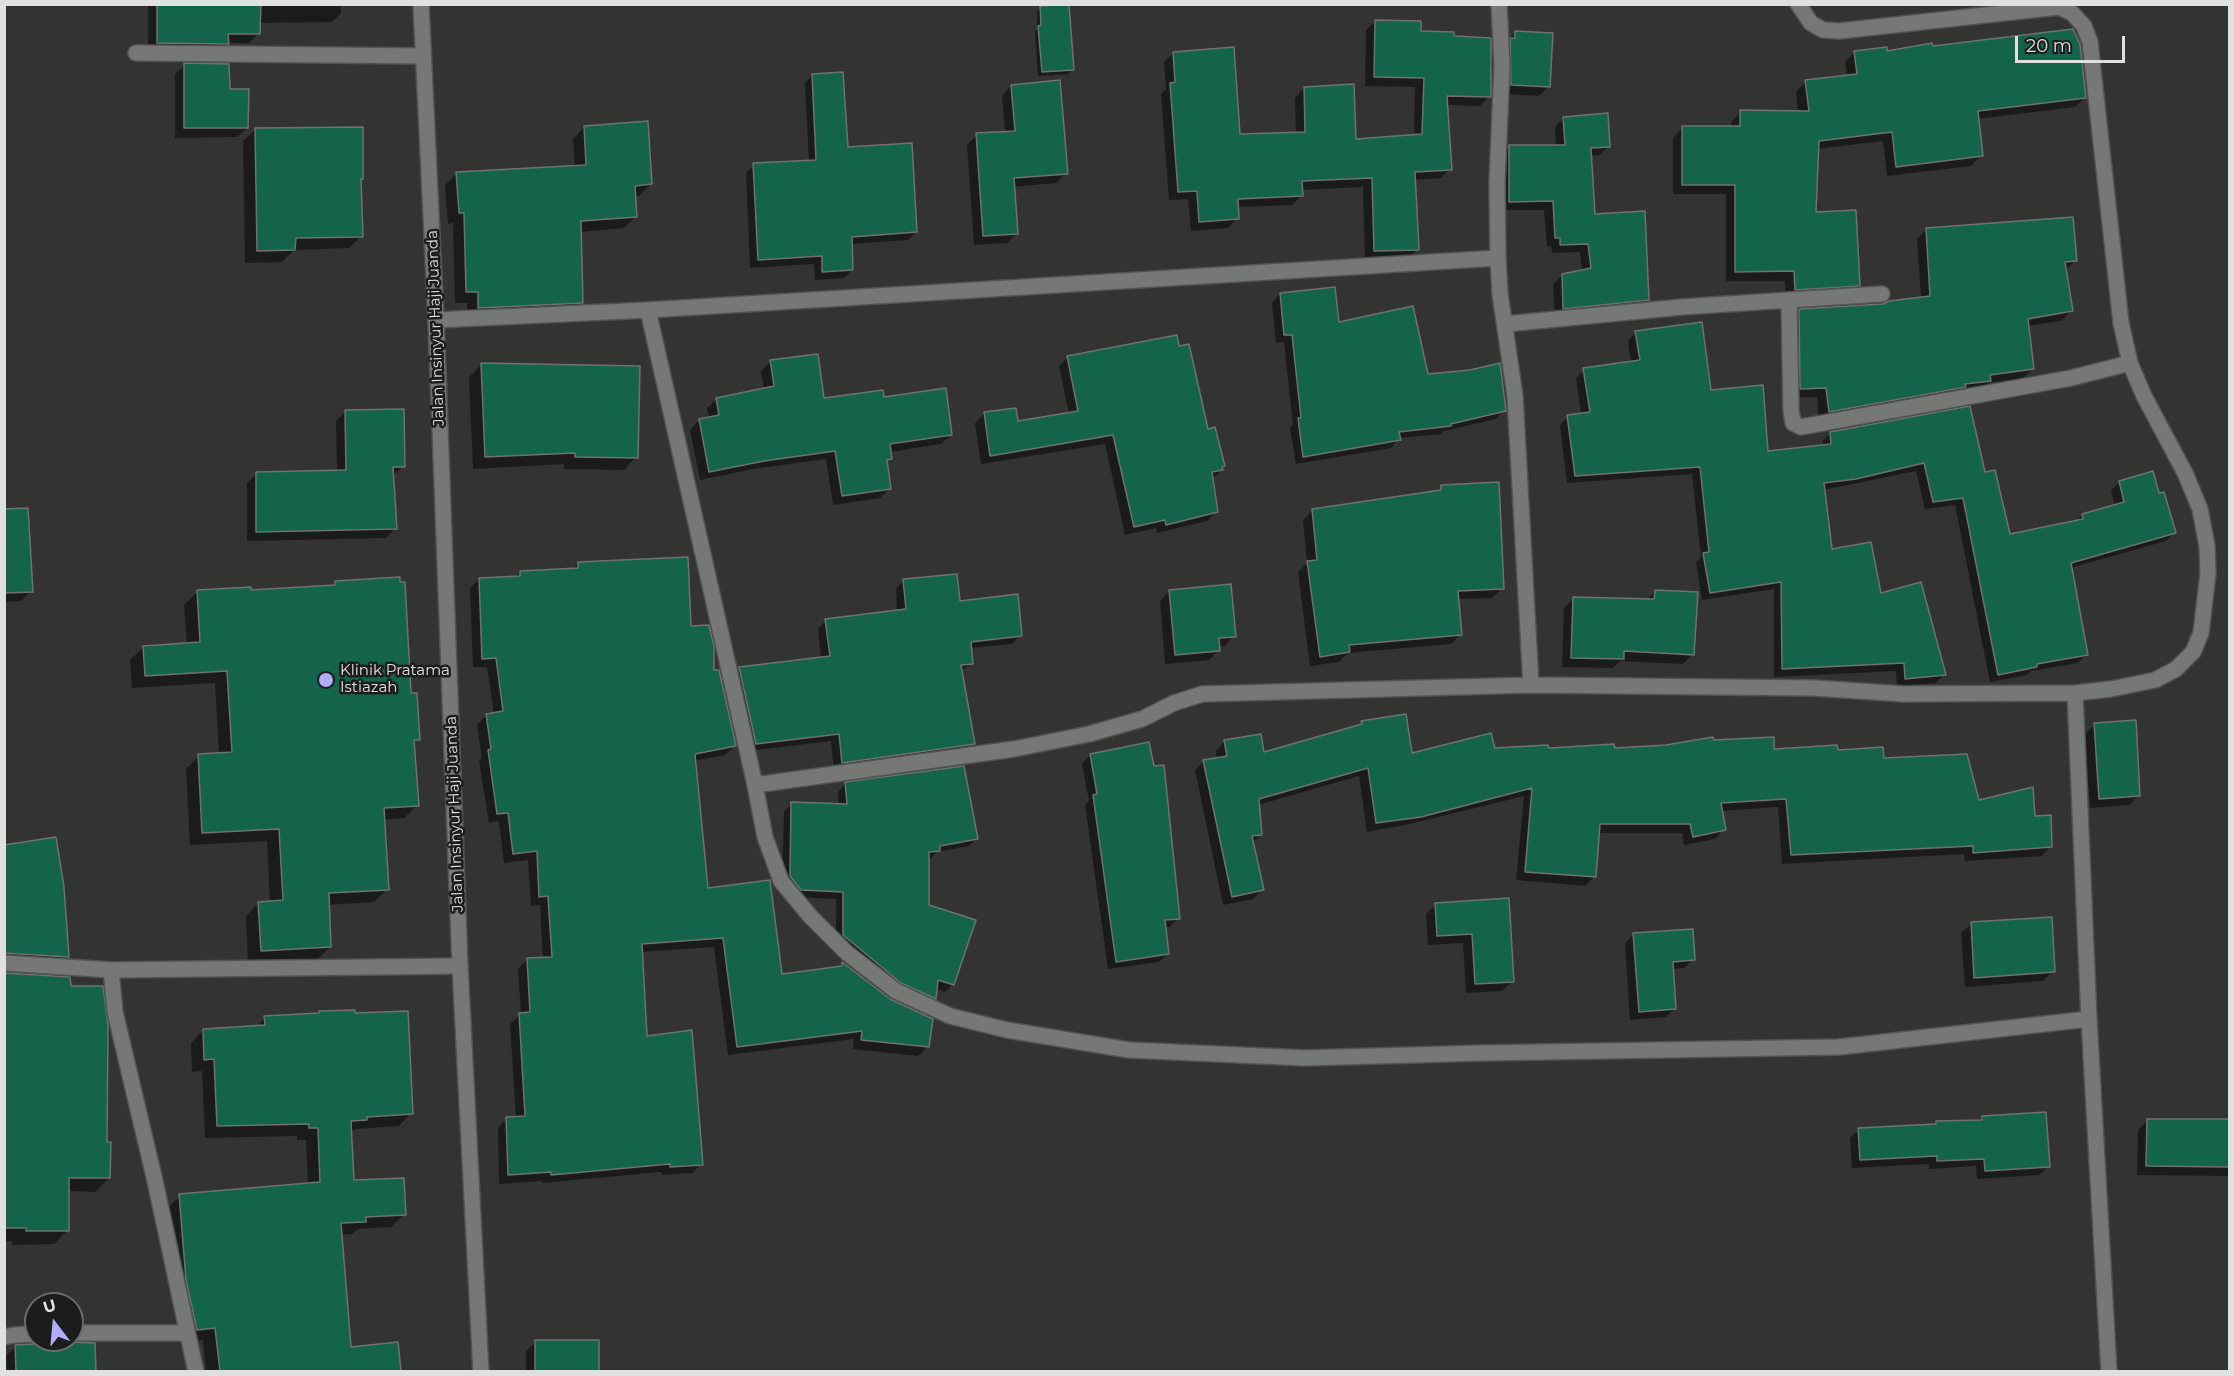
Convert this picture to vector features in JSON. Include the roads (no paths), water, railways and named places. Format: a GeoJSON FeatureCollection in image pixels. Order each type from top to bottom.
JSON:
{"type":"FeatureCollection","features":[{"type":"Feature","properties":{"kind":"street","name":"Jalan Insinyur Haji Juanda"},"geometry":{"type":"LineString","coordinates":[[421,4],[436,320],[460,966],[482,1371]]}},
{"type":"Feature","properties":{"kind":"street"},"geometry":{"type":"LineString","coordinates":[[1499,4],[1502,65],[1497,182],[1498,258],[1515,396],[1531,685]]}},
{"type":"Feature","properties":{"kind":"street"},"geometry":{"type":"LineString","coordinates":[[755,785],[1014,749],[1089,734],[1142,719],[1174,703],[1202,694],[1531,685],[1814,688],[1904,694],[2075,693],[2111,689],[2155,680],[2176,669],[2193,652],[2201,633],[2208,573],[2207,546],[2200,509],[2185,473],[2144,396],[2130,363],[2121,323],[2090,42],[2084,26],[2072,12],[2059,7],[1839,31],[1823,30],[1811,24],[1798,4]]}},
{"type":"Feature","properties":{"kind":"street"},"geometry":{"type":"LineString","coordinates":[[136,53],[423,56]]}},
{"type":"Feature","properties":{"kind":"street"},"geometry":{"type":"LineString","coordinates":[[436,320],[648,310],[1498,258]]}},
{"type":"Feature","properties":{"kind":"street"},"geometry":{"type":"LineString","coordinates":[[1505,324],[1682,307],[1882,294]]}},
{"type":"Feature","properties":{"kind":"street"},"geometry":{"type":"LineString","coordinates":[[1789,300],[1791,410],[1793,423],[1801,427],[2071,378],[2130,363]]}},
{"type":"Feature","properties":{"kind":"street"},"geometry":{"type":"LineString","coordinates":[[648,310],[765,837],[782,881],[810,916],[847,953],[896,991],[950,1016],[1007,1030],[1128,1050],[1305,1058],[1839,1047],[2089,1019]]}},
{"type":"Feature","properties":{"kind":"street"},"geometry":{"type":"LineString","coordinates":[[2075,693],[2089,1019],[2109,1371]]}},
{"type":"Feature","properties":{"kind":"street"},"geometry":{"type":"LineString","coordinates":[[4,963],[111,970],[460,966]]}},
{"type":"Feature","properties":{"kind":"street"},"geometry":{"type":"LineString","coordinates":[[111,970],[115,1012],[155,1181],[196,1371]]}},
{"type":"Feature","properties":{"kind":"street"},"geometry":{"type":"LineString","coordinates":[[84,1333],[186,1333]]}},
{"type":"Feature","properties":{"kind":"street"},"geometry":{"type":"LineString","coordinates":[[4,1337],[24,1335]]}},
{"type":"Feature","properties":{"kind":"place","name":"Klinik Pratama Istiazah"},"geometry":{"type":"Point","coordinates":[326,680]}}]}
